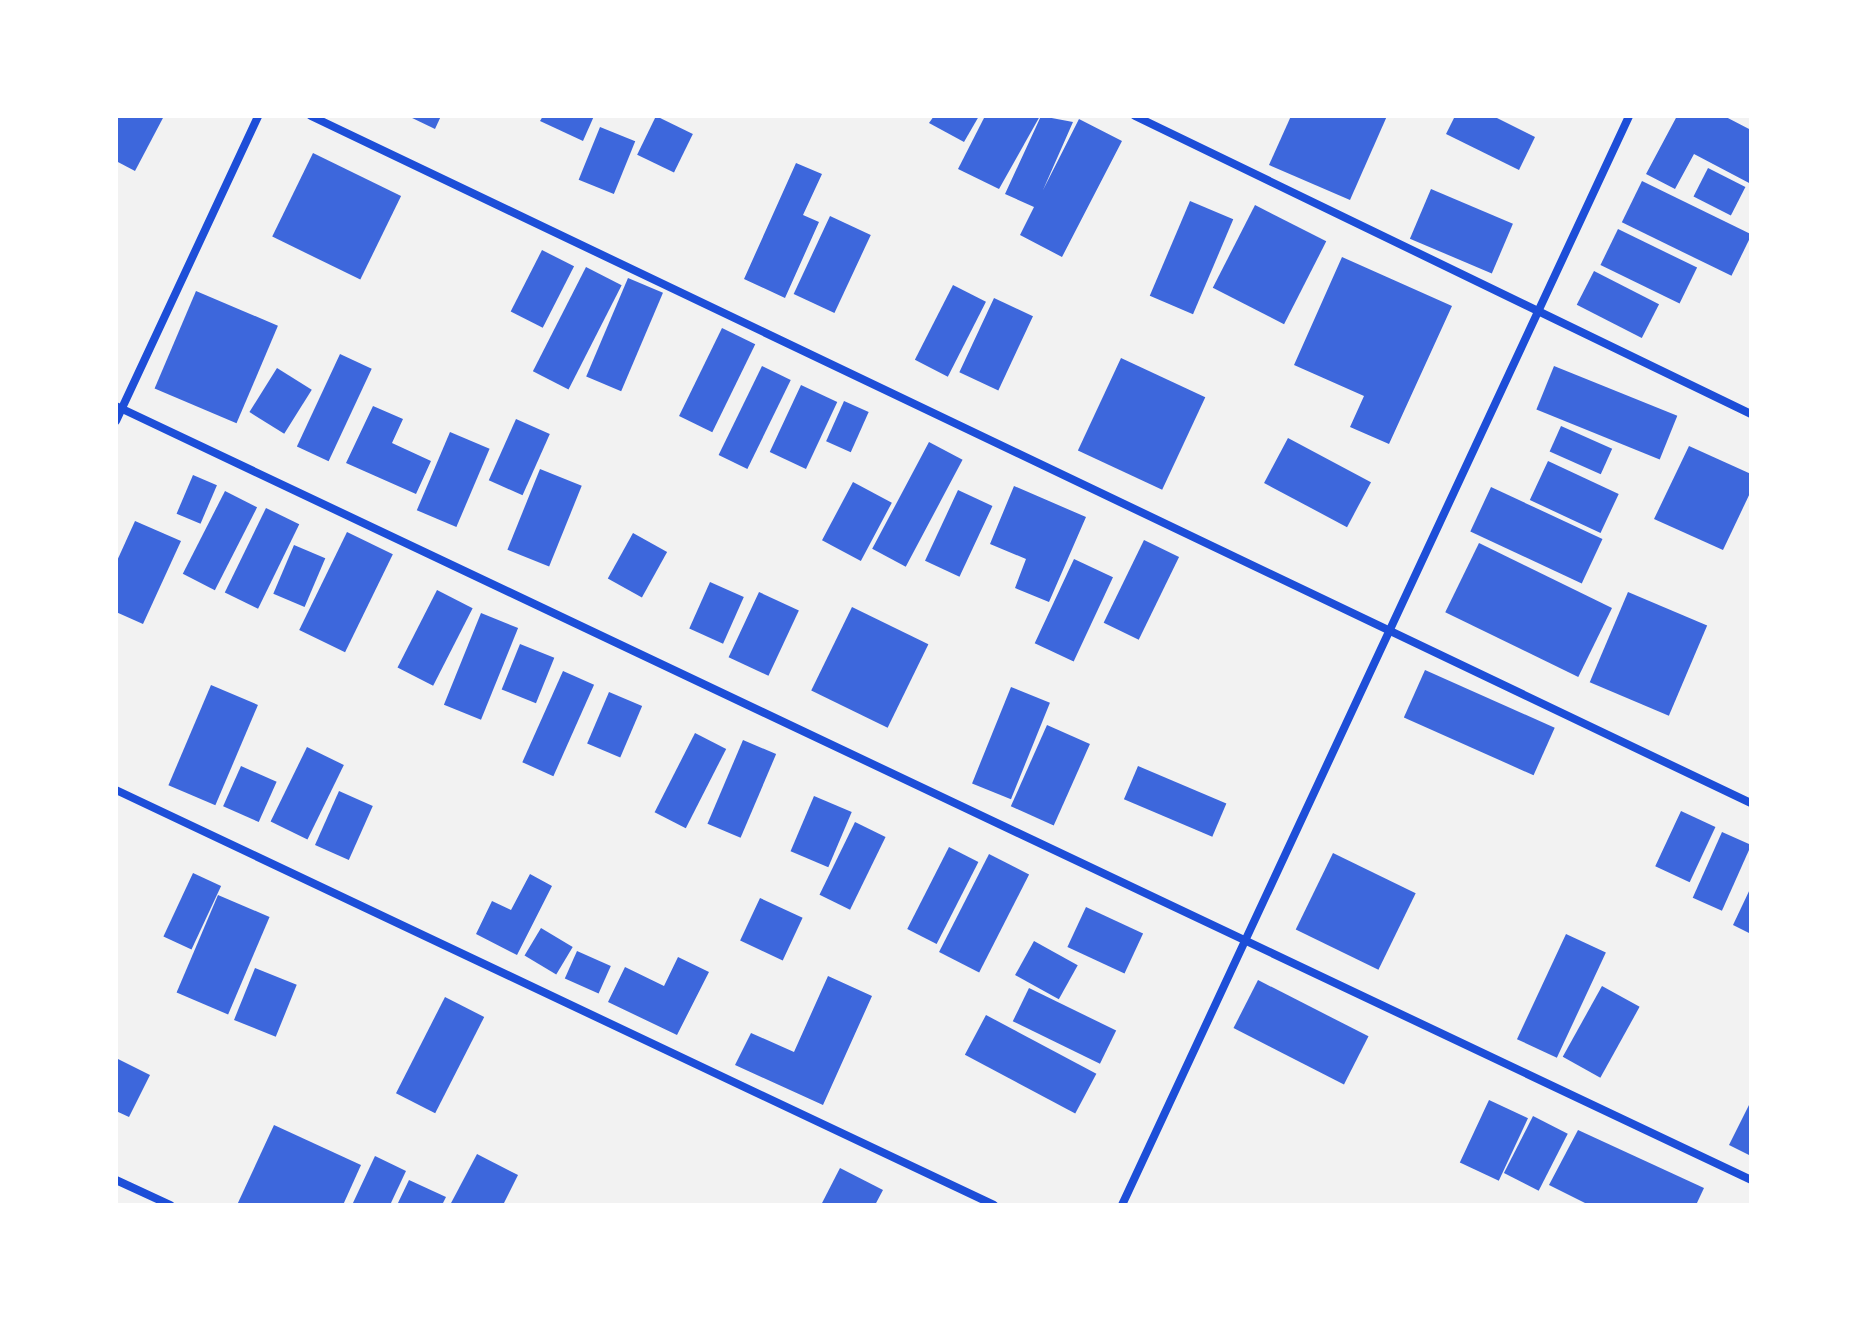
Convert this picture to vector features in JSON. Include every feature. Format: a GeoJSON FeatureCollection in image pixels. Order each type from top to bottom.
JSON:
{"type":"FeatureCollection","features":[{"type":"Feature","properties":{"kind":"street"},"geometry":{"type":"LineString","coordinates":[[116,421],[119,408],[258,116]]}},
{"type":"Feature","properties":{"kind":"street"},"geometry":{"type":"LineString","coordinates":[[311,116],[1388,634],[1751,803]]}},
{"type":"Feature","properties":{"kind":"street"},"geometry":{"type":"LineString","coordinates":[[1135,116],[1751,414]]}},
{"type":"Feature","properties":{"kind":"street"},"geometry":{"type":"LineString","coordinates":[[1122,1205],[1388,634],[1535,308],[1629,116]]}},
{"type":"Feature","properties":{"kind":"street"},"geometry":{"type":"LineString","coordinates":[[119,408],[1247,936],[1751,1180]]}},
{"type":"Feature","properties":{"kind":"street"},"geometry":{"type":"LineString","coordinates":[[116,790],[994,1205]]}},
{"type":"Feature","properties":{"kind":"street"},"geometry":{"type":"LineString","coordinates":[[116,1180],[170,1205]]}},
{"type":"Feature","properties":{"kind":"building"},"geometry":{"type":"Polygon","coordinates":[[[116,116],[164,116],[135,171],[116,161],[116,116]]]}},
{"type":"Feature","properties":{"kind":"building"},"geometry":{"type":"Polygon","coordinates":[[[408,116],[441,116],[435,129],[408,116]]]}},
{"type":"Feature","properties":{"kind":"building"},"geometry":{"type":"Polygon","coordinates":[[[543,116],[594,116],[583,141],[540,121],[543,116]]]}},
{"type":"Feature","properties":{"kind":"building"},"geometry":{"type":"Polygon","coordinates":[[[656,116],[693,134],[674,173],[637,155],[656,116]]]}},
{"type":"Feature","properties":{"kind":"building"},"geometry":{"type":"Polygon","coordinates":[[[934,116],[979,116],[964,142],[929,123],[934,116]]]}},
{"type":"Feature","properties":{"kind":"building"},"geometry":{"type":"Polygon","coordinates":[[[985,116],[1040,116],[999,189],[958,169],[985,116]]]}},
{"type":"Feature","properties":{"kind":"building"},"geometry":{"type":"Polygon","coordinates":[[[1041,116],[1073,122],[1043,190],[1079,119],[1122,141],[1062,257],[1020,235],[1034,207],[1005,194],[1041,116]]]}},
{"type":"Feature","properties":{"kind":"building"},"geometry":{"type":"Polygon","coordinates":[[[1291,116],[1387,116],[1350,200],[1269,165],[1291,116]]]}},
{"type":"Feature","properties":{"kind":"building"},"geometry":{"type":"Polygon","coordinates":[[[1455,116],[1493,116],[1535,137],[1519,170],[1446,134],[1455,116]]]}},
{"type":"Feature","properties":{"kind":"building"},"geometry":{"type":"Polygon","coordinates":[[[1677,116],[1724,116],[1751,130],[1751,184],[1694,154],[1675,189],[1646,174],[1677,116]]]}},
{"type":"Feature","properties":{"kind":"building"},"geometry":{"type":"Polygon","coordinates":[[[600,127],[635,141],[614,194],[579,180],[600,127]]]}},
{"type":"Feature","properties":{"kind":"building"},"geometry":{"type":"Polygon","coordinates":[[[313,153],[401,196],[360,280],[272,237],[313,153]]]}},
{"type":"Feature","properties":{"kind":"building"},"geometry":{"type":"Polygon","coordinates":[[[796,163],[822,174],[803,215],[819,222],[785,298],[744,279],[796,163]]]}},
{"type":"Feature","properties":{"kind":"building"},"geometry":{"type":"Polygon","coordinates":[[[1708,168],[1745,187],[1731,216],[1693,197],[1708,168]]]}},
{"type":"Feature","properties":{"kind":"building"},"geometry":{"type":"Polygon","coordinates":[[[1642,181],[1751,234],[1731,276],[1622,222],[1642,181]]]}},
{"type":"Feature","properties":{"kind":"building"},"geometry":{"type":"Polygon","coordinates":[[[1431,189],[1513,224],[1492,273],[1410,239],[1431,189]]]}},
{"type":"Feature","properties":{"kind":"building"},"geometry":{"type":"Polygon","coordinates":[[[1190,201],[1233,219],[1193,314],[1150,296],[1190,201]]]}},
{"type":"Feature","properties":{"kind":"building"},"geometry":{"type":"Polygon","coordinates":[[[1255,205],[1326,241],[1284,324],[1213,288],[1255,205]]]}},
{"type":"Feature","properties":{"kind":"building"},"geometry":{"type":"Polygon","coordinates":[[[830,216],[871,235],[834,313],[794,294],[830,216]]]}},
{"type":"Feature","properties":{"kind":"building"},"geometry":{"type":"Polygon","coordinates":[[[1618,229],[1697,268],[1680,304],[1600,265],[1618,229]]]}},
{"type":"Feature","properties":{"kind":"building"},"geometry":{"type":"Polygon","coordinates":[[[542,250],[574,266],[543,328],[511,311],[542,250]]]}},
{"type":"Feature","properties":{"kind":"building"},"geometry":{"type":"Polygon","coordinates":[[[1342,257],[1452,306],[1389,444],[1350,427],[1364,396],[1294,365],[1342,257]]]}},
{"type":"Feature","properties":{"kind":"building"},"geometry":{"type":"Polygon","coordinates":[[[586,267],[622,285],[569,389],[533,371],[586,267]]]}},
{"type":"Feature","properties":{"kind":"building"},"geometry":{"type":"Polygon","coordinates":[[[1594,271],[1659,304],[1642,338],[1577,305],[1594,271]]]}},
{"type":"Feature","properties":{"kind":"building"},"geometry":{"type":"Polygon","coordinates":[[[628,278],[663,293],[621,391],[586,376],[628,278]]]}},
{"type":"Feature","properties":{"kind":"building"},"geometry":{"type":"Polygon","coordinates":[[[953,285],[986,302],[948,377],[915,360],[953,285]]]}},
{"type":"Feature","properties":{"kind":"building"},"geometry":{"type":"Polygon","coordinates":[[[196,291],[278,326],[237,423],[155,389],[196,291]]]}},
{"type":"Feature","properties":{"kind":"building"},"geometry":{"type":"Polygon","coordinates":[[[994,298],[1033,316],[998,390],[959,372],[994,298]]]}},
{"type":"Feature","properties":{"kind":"building"},"geometry":{"type":"Polygon","coordinates":[[[722,328],[755,344],[712,432],[679,416],[722,328]]]}},
{"type":"Feature","properties":{"kind":"building"},"geometry":{"type":"Polygon","coordinates":[[[340,354],[372,369],[329,461],[297,446],[340,354]]]}},
{"type":"Feature","properties":{"kind":"building"},"geometry":{"type":"Polygon","coordinates":[[[1121,358],[1205,397],[1162,490],[1078,450],[1121,358]]]}},
{"type":"Feature","properties":{"kind":"building"},"geometry":{"type":"Polygon","coordinates":[[[762,366],[791,380],[747,469],[719,455],[762,366]]]}},
{"type":"Feature","properties":{"kind":"building"},"geometry":{"type":"Polygon","coordinates":[[[1554,366],[1677,416],[1660,459],[1536,410],[1554,366]]]}},
{"type":"Feature","properties":{"kind":"building"},"geometry":{"type":"Polygon","coordinates":[[[277,368],[312,390],[284,434],[249,412],[277,368]]]}},
{"type":"Feature","properties":{"kind":"building"},"geometry":{"type":"Polygon","coordinates":[[[801,385],[837,402],[806,469],[770,452],[801,385]]]}},
{"type":"Feature","properties":{"kind":"building"},"geometry":{"type":"Polygon","coordinates":[[[844,401],[869,412],[851,452],[826,441],[844,401]]]}},
{"type":"Feature","properties":{"kind":"building"},"geometry":{"type":"Polygon","coordinates":[[[373,406],[403,419],[392,443],[431,461],[416,494],[346,463],[373,406]]]}},
{"type":"Feature","properties":{"kind":"building"},"geometry":{"type":"Polygon","coordinates":[[[516,419],[550,434],[523,495],[489,480],[516,419]]]}},
{"type":"Feature","properties":{"kind":"building"},"geometry":{"type":"Polygon","coordinates":[[[1561,426],[1612,449],[1601,474],[1550,452],[1561,426]]]}},
{"type":"Feature","properties":{"kind":"building"},"geometry":{"type":"Polygon","coordinates":[[[450,432],[490,449],[456,527],[417,510],[450,432]]]}},
{"type":"Feature","properties":{"kind":"building"},"geometry":{"type":"Polygon","coordinates":[[[1288,438],[1371,482],[1347,527],[1264,483],[1288,438]]]}},
{"type":"Feature","properties":{"kind":"building"},"geometry":{"type":"Polygon","coordinates":[[[929,442],[963,460],[906,567],[872,549],[929,442]]]}},
{"type":"Feature","properties":{"kind":"building"},"geometry":{"type":"Polygon","coordinates":[[[1689,446],[1751,474],[1751,491],[1723,550],[1654,519],[1689,446]]]}},
{"type":"Feature","properties":{"kind":"building"},"geometry":{"type":"Polygon","coordinates":[[[1548,461],[1619,494],[1601,533],[1530,500],[1548,461]]]}},
{"type":"Feature","properties":{"kind":"building"},"geometry":{"type":"Polygon","coordinates":[[[540,469],[582,486],[549,567],[507,550],[540,469]]]}},
{"type":"Feature","properties":{"kind":"building"},"geometry":{"type":"Polygon","coordinates":[[[193,475],[217,485],[201,524],[177,514],[193,475]]]}},
{"type":"Feature","properties":{"kind":"building"},"geometry":{"type":"Polygon","coordinates":[[[853,482],[892,503],[861,561],[822,540],[853,482]]]}},
{"type":"Feature","properties":{"kind":"building"},"geometry":{"type":"Polygon","coordinates":[[[1014,486],[1086,517],[1049,602],[1015,588],[1026,559],[990,544],[1014,486]]]}},
{"type":"Feature","properties":{"kind":"building"},"geometry":{"type":"Polygon","coordinates":[[[1491,487],[1602,539],[1582,583],[1470,531],[1491,487]]]}},
{"type":"Feature","properties":{"kind":"building"},"geometry":{"type":"Polygon","coordinates":[[[958,490],[992,506],[959,577],[925,561],[958,490]]]}},
{"type":"Feature","properties":{"kind":"building"},"geometry":{"type":"Polygon","coordinates":[[[225,491],[257,507],[215,590],[183,574],[225,491]]]}},
{"type":"Feature","properties":{"kind":"building"},"geometry":{"type":"Polygon","coordinates":[[[266,508],[299,524],[258,609],[225,592],[266,508]]]}},
{"type":"Feature","properties":{"kind":"building"},"geometry":{"type":"Polygon","coordinates":[[[135,521],[181,541],[143,624],[116,612],[116,563],[135,521]]]}},
{"type":"Feature","properties":{"kind":"building"},"geometry":{"type":"Polygon","coordinates":[[[347,532],[393,554],[345,652],[299,630],[347,532]]]}},
{"type":"Feature","properties":{"kind":"building"},"geometry":{"type":"Polygon","coordinates":[[[633,533],[667,552],[642,597],[608,578],[633,533]]]}},
{"type":"Feature","properties":{"kind":"building"},"geometry":{"type":"Polygon","coordinates":[[[1144,540],[1179,557],[1139,640],[1104,623],[1144,540]]]}},
{"type":"Feature","properties":{"kind":"building"},"geometry":{"type":"Polygon","coordinates":[[[1479,543],[1612,608],[1578,677],[1445,612],[1479,543]]]}},
{"type":"Feature","properties":{"kind":"building"},"geometry":{"type":"Polygon","coordinates":[[[294,545],[325,558],[305,607],[273,594],[294,545]]]}},
{"type":"Feature","properties":{"kind":"building"},"geometry":{"type":"Polygon","coordinates":[[[1074,559],[1113,577],[1074,661],[1035,643],[1074,559]]]}},
{"type":"Feature","properties":{"kind":"building"},"geometry":{"type":"Polygon","coordinates":[[[710,582],[744,597],[723,644],[689,629],[710,582]]]}},
{"type":"Feature","properties":{"kind":"building"},"geometry":{"type":"Polygon","coordinates":[[[437,590],[473,608],[433,686],[398,668],[437,590]]]}},
{"type":"Feature","properties":{"kind":"building"},"geometry":{"type":"Polygon","coordinates":[[[759,592],[799,611],[768,676],[729,657],[759,592]]]}},
{"type":"Feature","properties":{"kind":"building"},"geometry":{"type":"Polygon","coordinates":[[[1628,592],[1707,626],[1669,716],[1590,682],[1628,592]]]}},
{"type":"Feature","properties":{"kind":"building"},"geometry":{"type":"Polygon","coordinates":[[[852,607],[928,644],[888,728],[811,691],[852,607]]]}},
{"type":"Feature","properties":{"kind":"building"},"geometry":{"type":"Polygon","coordinates":[[[481,613],[518,628],[481,720],[444,705],[481,613]]]}},
{"type":"Feature","properties":{"kind":"building"},"geometry":{"type":"Polygon","coordinates":[[[520,644],[554,658],[536,703],[502,689],[520,644]]]}},
{"type":"Feature","properties":{"kind":"building"},"geometry":{"type":"Polygon","coordinates":[[[1425,670],[1555,728],[1534,775],[1404,718],[1425,670]]]}},
{"type":"Feature","properties":{"kind":"building"},"geometry":{"type":"Polygon","coordinates":[[[563,671],[594,685],[553,776],[522,762],[563,671]]]}},
{"type":"Feature","properties":{"kind":"building"},"geometry":{"type":"Polygon","coordinates":[[[211,685],[258,705],[215,805],[168,785],[211,685]]]}},
{"type":"Feature","properties":{"kind":"building"},"geometry":{"type":"Polygon","coordinates":[[[1011,687],[1050,703],[1011,799],[972,783],[1011,687]]]}},
{"type":"Feature","properties":{"kind":"building"},"geometry":{"type":"Polygon","coordinates":[[[609,692],[642,706],[620,758],[587,744],[609,692]]]}},
{"type":"Feature","properties":{"kind":"building"},"geometry":{"type":"Polygon","coordinates":[[[1047,725],[1090,744],[1054,825],[1011,806],[1047,725]]]}},
{"type":"Feature","properties":{"kind":"building"},"geometry":{"type":"Polygon","coordinates":[[[695,733],[726,749],[686,828],[655,812],[695,733]]]}},
{"type":"Feature","properties":{"kind":"building"},"geometry":{"type":"Polygon","coordinates":[[[743,740],[776,754],[741,838],[707,824],[743,740]]]}},
{"type":"Feature","properties":{"kind":"building"},"geometry":{"type":"Polygon","coordinates":[[[307,747],[344,765],[307,840],[271,822],[307,747]]]}},
{"type":"Feature","properties":{"kind":"building"},"geometry":{"type":"Polygon","coordinates":[[[241,766],[277,782],[259,822],[223,806],[241,766]]]}},
{"type":"Feature","properties":{"kind":"building"},"geometry":{"type":"Polygon","coordinates":[[[1138,766],[1226,804],[1212,837],[1124,799],[1138,766]]]}},
{"type":"Feature","properties":{"kind":"building"},"geometry":{"type":"Polygon","coordinates":[[[339,791],[373,806],[349,860],[315,845],[339,791]]]}},
{"type":"Feature","properties":{"kind":"building"},"geometry":{"type":"Polygon","coordinates":[[[814,796],[852,812],[828,867],[791,851],[814,796]]]}},
{"type":"Feature","properties":{"kind":"building"},"geometry":{"type":"Polygon","coordinates":[[[1681,811],[1715,827],[1690,882],[1655,866],[1681,811]]]}},
{"type":"Feature","properties":{"kind":"building"},"geometry":{"type":"Polygon","coordinates":[[[855,822],[886,837],[850,910],[819,895],[855,822]]]}},
{"type":"Feature","properties":{"kind":"building"},"geometry":{"type":"Polygon","coordinates":[[[1722,832],[1751,846],[1722,911],[1693,898],[1722,832]]]}},
{"type":"Feature","properties":{"kind":"building"},"geometry":{"type":"Polygon","coordinates":[[[949,847],[978,862],[937,944],[907,929],[949,847]]]}},
{"type":"Feature","properties":{"kind":"building"},"geometry":{"type":"Polygon","coordinates":[[[1333,853],[1416,893],[1378,970],[1296,929],[1333,853]]]}},
{"type":"Feature","properties":{"kind":"building"},"geometry":{"type":"Polygon","coordinates":[[[989,854],[1029,874],[979,972],[939,952],[989,854]]]}},
{"type":"Feature","properties":{"kind":"building"},"geometry":{"type":"Polygon","coordinates":[[[193,873],[221,886],[192,950],[163,936],[193,873]]]}},
{"type":"Feature","properties":{"kind":"building"},"geometry":{"type":"Polygon","coordinates":[[[530,874],[552,886],[517,955],[476,934],[492,901],[511,910],[530,874]]]}},
{"type":"Feature","properties":{"kind":"building"},"geometry":{"type":"Polygon","coordinates":[[[1751,887],[1751,934],[1733,925],[1751,887]]]}},
{"type":"Feature","properties":{"kind":"building"},"geometry":{"type":"Polygon","coordinates":[[[218,895],[270,917],[228,1014],[177,993],[218,895]]]}},
{"type":"Feature","properties":{"kind":"building"},"geometry":{"type":"Polygon","coordinates":[[[760,898],[803,918],[783,960],[740,941],[760,898]]]}},
{"type":"Feature","properties":{"kind":"building"},"geometry":{"type":"Polygon","coordinates":[[[1086,907],[1143,934],[1125,974],[1067,947],[1086,907]]]}},
{"type":"Feature","properties":{"kind":"building"},"geometry":{"type":"Polygon","coordinates":[[[541,928],[573,947],[556,974],[525,955],[541,928]]]}},
{"type":"Feature","properties":{"kind":"building"},"geometry":{"type":"Polygon","coordinates":[[[1566,934],[1606,953],[1557,1058],[1517,1039],[1566,934]]]}},
{"type":"Feature","properties":{"kind":"building"},"geometry":{"type":"Polygon","coordinates":[[[1034,941],[1078,965],[1059,999],[1015,975],[1034,941]]]}},
{"type":"Feature","properties":{"kind":"building"},"geometry":{"type":"Polygon","coordinates":[[[577,951],[611,966],[599,993],[565,978],[577,951]]]}},
{"type":"Feature","properties":{"kind":"building"},"geometry":{"type":"Polygon","coordinates":[[[678,957],[709,972],[677,1035],[608,1002],[625,967],[664,986],[678,957]]]}},
{"type":"Feature","properties":{"kind":"building"},"geometry":{"type":"Polygon","coordinates":[[[255,968],[297,985],[276,1037],[234,1020],[255,968]]]}},
{"type":"Feature","properties":{"kind":"building"},"geometry":{"type":"Polygon","coordinates":[[[828,976],[872,996],[823,1105],[735,1065],[751,1033],[794,1052],[828,976]]]}},
{"type":"Feature","properties":{"kind":"building"},"geometry":{"type":"Polygon","coordinates":[[[1258,980],[1368,1036],[1344,1084],[1233,1028],[1258,980]]]}},
{"type":"Feature","properties":{"kind":"building"},"geometry":{"type":"Polygon","coordinates":[[[1602,986],[1640,1007],[1600,1078],[1563,1057],[1602,986]]]}},
{"type":"Feature","properties":{"kind":"building"},"geometry":{"type":"Polygon","coordinates":[[[1029,988],[1116,1031],[1100,1064],[1013,1021],[1029,988]]]}},
{"type":"Feature","properties":{"kind":"building"},"geometry":{"type":"Polygon","coordinates":[[[445,997],[484,1017],[435,1113],[396,1093],[445,997]]]}},
{"type":"Feature","properties":{"kind":"building"},"geometry":{"type":"Polygon","coordinates":[[[986,1015],[1096,1074],[1075,1113],[965,1055],[986,1015]]]}},
{"type":"Feature","properties":{"kind":"building"},"geometry":{"type":"Polygon","coordinates":[[[116,1058],[150,1075],[129,1117],[116,1111],[116,1058]]]}},
{"type":"Feature","properties":{"kind":"building"},"geometry":{"type":"Polygon","coordinates":[[[1489,1100],[1528,1118],[1499,1181],[1460,1163],[1489,1100]]]}},
{"type":"Feature","properties":{"kind":"building"},"geometry":{"type":"Polygon","coordinates":[[[1751,1101],[1751,1156],[1729,1145],[1751,1101]]]}},
{"type":"Feature","properties":{"kind":"building"},"geometry":{"type":"Polygon","coordinates":[[[1533,1116],[1568,1134],[1539,1191],[1504,1173],[1533,1116]]]}},
{"type":"Feature","properties":{"kind":"building"},"geometry":{"type":"Polygon","coordinates":[[[274,1125],[361,1165],[343,1205],[237,1205],[274,1125]]]}},
{"type":"Feature","properties":{"kind":"building"},"geometry":{"type":"Polygon","coordinates":[[[1578,1130],[1704,1188],[1696,1205],[1589,1205],[1549,1185],[1578,1130]]]}},
{"type":"Feature","properties":{"kind":"building"},"geometry":{"type":"Polygon","coordinates":[[[477,1154],[518,1175],[503,1205],[450,1205],[477,1154]]]}},
{"type":"Feature","properties":{"kind":"building"},"geometry":{"type":"Polygon","coordinates":[[[375,1156],[406,1171],[390,1205],[352,1205],[375,1156]]]}},
{"type":"Feature","properties":{"kind":"building"},"geometry":{"type":"Polygon","coordinates":[[[840,1168],[883,1190],[875,1205],[821,1205],[840,1168]]]}},
{"type":"Feature","properties":{"kind":"building"},"geometry":{"type":"Polygon","coordinates":[[[409,1180],[446,1197],[442,1205],[397,1205],[409,1180]]]}}]}
